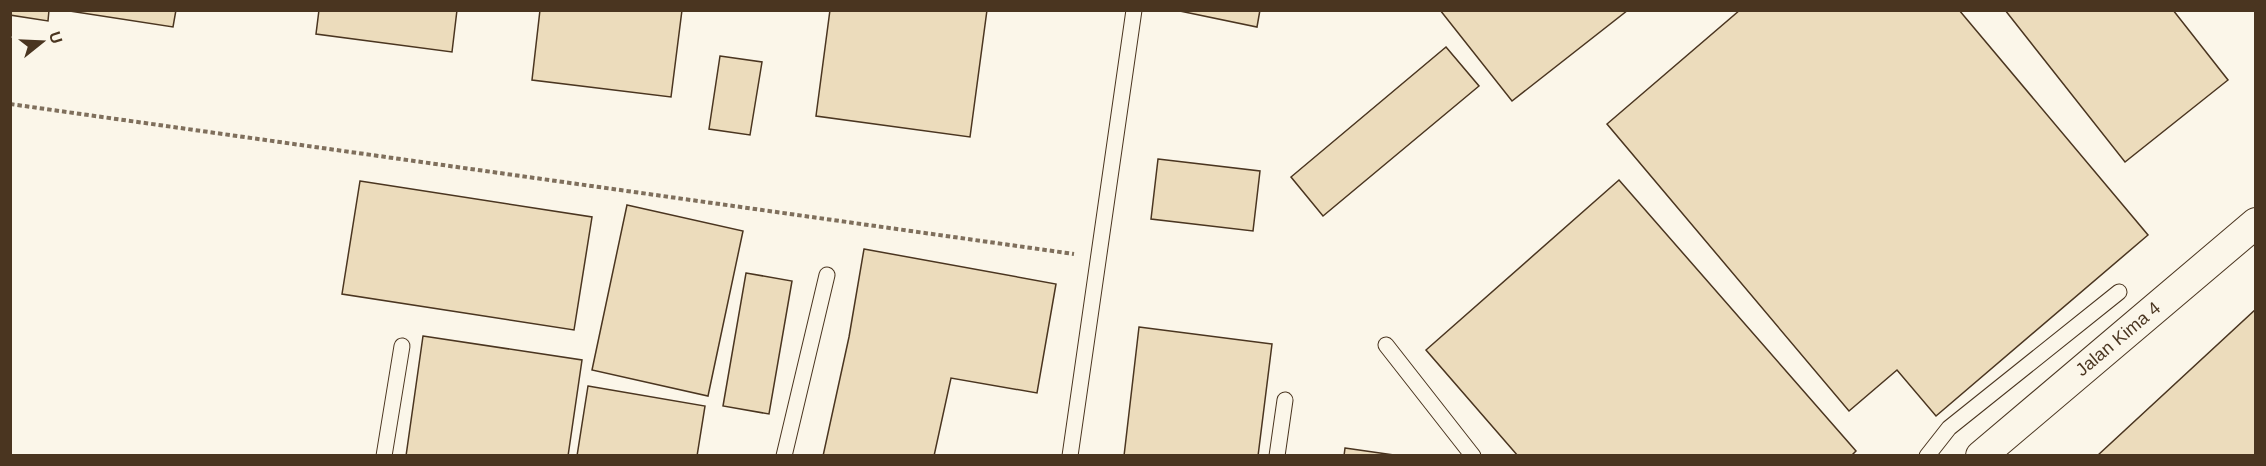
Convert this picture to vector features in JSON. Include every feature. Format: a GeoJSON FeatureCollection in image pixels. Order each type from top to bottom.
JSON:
{"type":"FeatureCollection","features":[{"type":"Feature","properties":{"kind":"street","name":"Jalan Kima 4"},"geometry":{"type":"LineString","coordinates":[[1981,456],[2256,223]]}},
{"type":"Feature","properties":{"kind":"lane"},"geometry":{"type":"LineString","coordinates":[[1070,456],[1134,10]]}},
{"type":"Feature","properties":{"kind":"lane"},"geometry":{"type":"LineString","coordinates":[[784,456],[827,275]]}},
{"type":"Feature","properties":{"kind":"lane"},"geometry":{"type":"LineString","coordinates":[[1927,456],[1948,428],[2119,292]]}},
{"type":"Feature","properties":{"kind":"lane"},"geometry":{"type":"LineString","coordinates":[[1386,345],[1473,456]]}},
{"type":"Feature","properties":{"kind":"lane"},"geometry":{"type":"LineString","coordinates":[[384,456],[402,346]]}},
{"type":"Feature","properties":{"kind":"lane"},"geometry":{"type":"LineString","coordinates":[[1276,456],[1285,400]]}},
{"type":"Feature","properties":{"kind":"path"},"geometry":{"type":"LineString","coordinates":[[10,104],[1098,258]]}},
{"type":"Feature","properties":{"kind":"building"},"geometry":{"type":"Polygon","coordinates":[[[10,10],[49,10],[48,21],[10,15],[10,10]]]}},
{"type":"Feature","properties":{"kind":"building"},"geometry":{"type":"Polygon","coordinates":[[[63,10],[176,10],[173,27],[63,10]]]}},
{"type":"Feature","properties":{"kind":"building"},"geometry":{"type":"Polygon","coordinates":[[[319,10],[457,10],[452,52],[316,34],[319,10]]]}},
{"type":"Feature","properties":{"kind":"building"},"geometry":{"type":"Polygon","coordinates":[[[540,10],[682,10],[671,97],[532,80],[540,10]]]}},
{"type":"Feature","properties":{"kind":"building"},"geometry":{"type":"Polygon","coordinates":[[[830,10],[987,10],[970,137],[816,116],[830,10]]]}},
{"type":"Feature","properties":{"kind":"building"},"geometry":{"type":"Polygon","coordinates":[[[1175,10],[1260,10],[1257,27],[1175,10]]]}},
{"type":"Feature","properties":{"kind":"building"},"geometry":{"type":"Polygon","coordinates":[[[1440,10],[1628,10],[1512,101],[1440,10]]]}},
{"type":"Feature","properties":{"kind":"building"},"geometry":{"type":"Polygon","coordinates":[[[1740,10],[1959,10],[2148,235],[1936,416],[1897,370],[1849,411],[1607,124],[1740,10]]]}},
{"type":"Feature","properties":{"kind":"building"},"geometry":{"type":"Polygon","coordinates":[[[2005,10],[2173,10],[2228,80],[2125,162],[2005,10]]]}},
{"type":"Feature","properties":{"kind":"building"},"geometry":{"type":"Polygon","coordinates":[[[1446,47],[1479,86],[1323,216],[1291,177],[1446,47]]]}},
{"type":"Feature","properties":{"kind":"building"},"geometry":{"type":"Polygon","coordinates":[[[720,56],[762,62],[750,135],[709,129],[720,56]]]}},
{"type":"Feature","properties":{"kind":"building"},"geometry":{"type":"Polygon","coordinates":[[[1158,159],[1260,171],[1253,231],[1151,219],[1158,159]]]}},
{"type":"Feature","properties":{"kind":"building"},"geometry":{"type":"Polygon","coordinates":[[[1619,180],[1856,451],[1851,456],[1518,456],[1426,350],[1619,180]]]}},
{"type":"Feature","properties":{"kind":"building"},"geometry":{"type":"Polygon","coordinates":[[[360,181],[592,217],[574,330],[342,294],[360,181]]]}},
{"type":"Feature","properties":{"kind":"building"},"geometry":{"type":"Polygon","coordinates":[[[627,205],[743,231],[708,396],[592,370],[627,205]]]}},
{"type":"Feature","properties":{"kind":"building"},"geometry":{"type":"Polygon","coordinates":[[[864,249],[1056,284],[1037,393],[951,378],[934,456],[823,456],[849,337],[864,249]]]}},
{"type":"Feature","properties":{"kind":"building"},"geometry":{"type":"Polygon","coordinates":[[[746,273],[792,281],[769,414],[723,406],[746,273]]]}},
{"type":"Feature","properties":{"kind":"building"},"geometry":{"type":"Polygon","coordinates":[[[2256,309],[2256,456],[2097,456],[2256,309]]]}},
{"type":"Feature","properties":{"kind":"building"},"geometry":{"type":"Polygon","coordinates":[[[1139,327],[1272,344],[1258,456],[1124,456],[1139,327]]]}},
{"type":"Feature","properties":{"kind":"building"},"geometry":{"type":"Polygon","coordinates":[[[423,336],[582,360],[568,456],[406,456],[423,336]]]}},
{"type":"Feature","properties":{"kind":"building"},"geometry":{"type":"Polygon","coordinates":[[[588,386],[705,406],[697,456],[577,456],[588,386]]]}},
{"type":"Feature","properties":{"kind":"building"},"geometry":{"type":"Polygon","coordinates":[[[1345,448],[1401,456],[1344,456],[1345,448]]]}}]}
